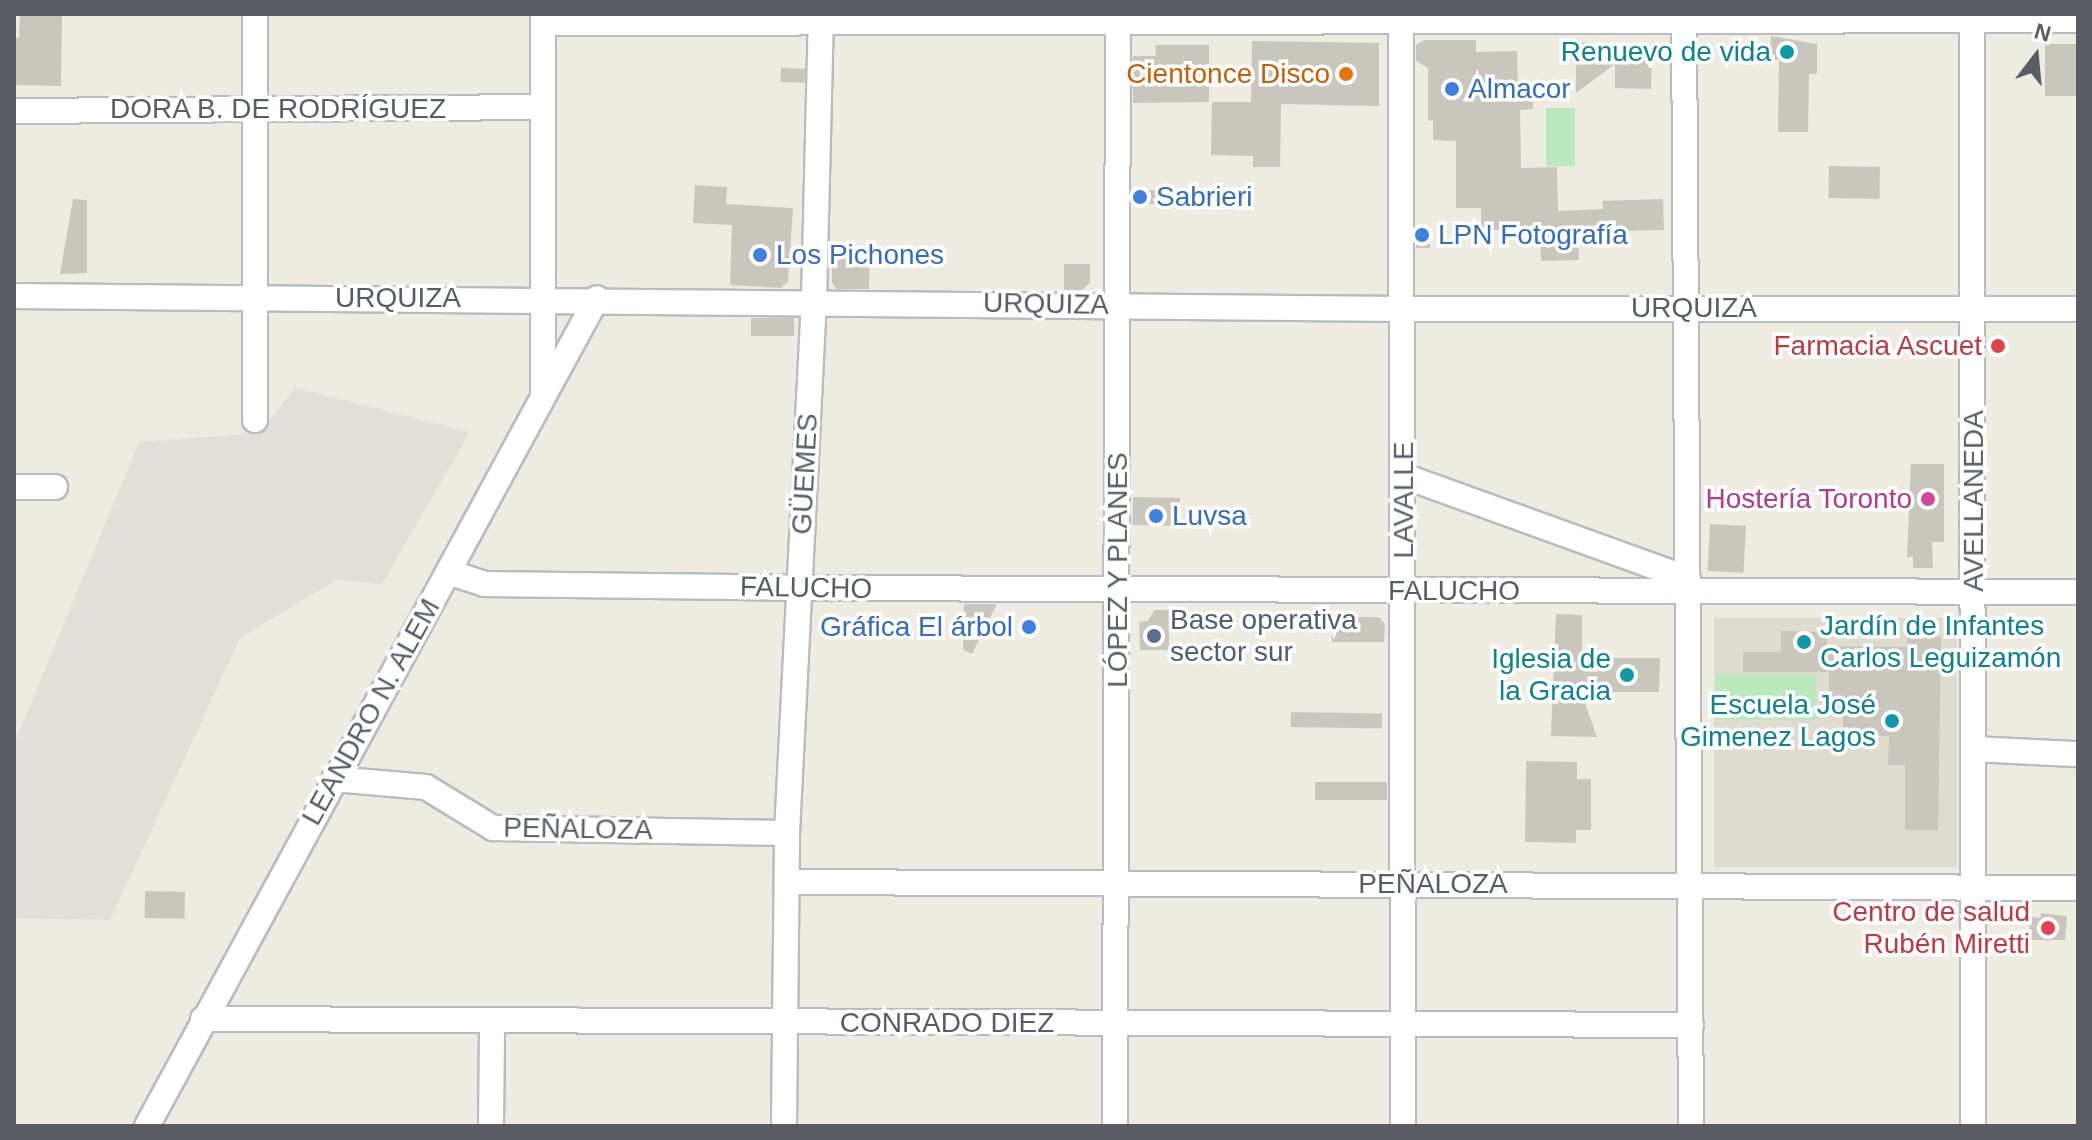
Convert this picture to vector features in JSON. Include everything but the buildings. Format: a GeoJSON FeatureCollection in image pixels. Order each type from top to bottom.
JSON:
{"type":"FeatureCollection","features":[{"type":"Feature","properties":{"kind":"street"},"geometry":{"type":"LineString","coordinates":[[255,14],[255,420]]}},
{"type":"Feature","properties":{"kind":"street"},"geometry":{"type":"LineString","coordinates":[[543,398],[543,18],[1118,16],[1401,19],[1436,16],[2078,20]]}},
{"type":"Feature","properties":{"kind":"street","name":"LÓPEZ Y PLANES"},"geometry":{"type":"LineString","coordinates":[[1115,1126],[1119,591],[1118,16]]}},
{"type":"Feature","properties":{"kind":"street","name":"GÜEMES"},"geometry":{"type":"LineString","coordinates":[[784,1126],[787,833],[814,300],[821,17]]}},
{"type":"Feature","properties":{"kind":"street","name":"LAVALLE"},"geometry":{"type":"LineString","coordinates":[[1401,19],[1405,884],[1403,1126]]}},
{"type":"Feature","properties":{"kind":"street"},"geometry":{"type":"LineString","coordinates":[[1684,19],[1689,308],[1691,1126]]}},
{"type":"Feature","properties":{"kind":"street","name":"AVELLANEDA"},"geometry":{"type":"LineString","coordinates":[[1972,21],[1973,1126]]}},
{"type":"Feature","properties":{"kind":"street","name":"DORA B. DE RODRÍGUEZ"},"geometry":{"type":"LineString","coordinates":[[14,111],[542,107]]}},
{"type":"Feature","properties":{"kind":"street","name":"URQUIZA"},"geometry":{"type":"LineString","coordinates":[[14,296],[814,300],[1403,309],[2078,309]]}},
{"type":"Feature","properties":{"kind":"street","name":"LEANDRO N. ALEM"},"geometry":{"type":"LineString","coordinates":[[147,1126],[597,298]]}},
{"type":"Feature","properties":{"kind":"street"},"geometry":{"type":"LineString","coordinates":[[1404,476],[1688,584]]}},
{"type":"Feature","properties":{"kind":"street"},"geometry":{"type":"LineString","coordinates":[[14,487],[55,487]]}},
{"type":"Feature","properties":{"kind":"street","name":"FALUCHO"},"geometry":{"type":"LineString","coordinates":[[448,572],[484,584],[799,588],[1404,591],[1688,584],[2078,592]]}},
{"type":"Feature","properties":{"kind":"street"},"geometry":{"type":"LineString","coordinates":[[1974,749],[2078,754]]}},
{"type":"Feature","properties":{"kind":"street","name":"PEÑALOZA"},"geometry":{"type":"LineString","coordinates":[[334,779],[426,787],[493,828],[787,833]]}},
{"type":"Feature","properties":{"kind":"street","name":"PEÑALOZA"},"geometry":{"type":"LineString","coordinates":[[788,882],[2078,888]]}},
{"type":"Feature","properties":{"kind":"street","name":"CONRADO DIEZ"},"geometry":{"type":"LineString","coordinates":[[203,1019],[492,1023],[1691,1025]]}},
{"type":"Feature","properties":{"kind":"street"},"geometry":{"type":"LineString","coordinates":[[491,1126],[492,1023]]}},
{"type":"Feature","properties":{"kind":"shaded area"},"geometry":{"type":"Polygon","coordinates":[[[295,388],[470,432],[382,584],[336,580],[240,638],[110,920],[14,918],[14,744],[139,442],[259,433],[295,388]]]}},
{"type":"Feature","properties":{"kind":"shaded area"},"geometry":{"type":"Polygon","coordinates":[[[1714,618],[1957,618],[1957,867],[1714,867],[1714,618]]]}},
{"type":"Feature","properties":{"kind":"green space"},"geometry":{"type":"Polygon","coordinates":[[[1546,108],[1575,108],[1575,166],[1546,166],[1546,108]]]}},
{"type":"Feature","properties":{"kind":"green space"},"geometry":{"type":"Polygon","coordinates":[[[1715,675],[1816,675],[1816,720],[1715,720],[1715,675]]]}},
{"type":"Feature","properties":{"kind":"place","name":"Renuevo de vida"},"geometry":{"type":"Point","coordinates":[1787,52]}},
{"type":"Feature","properties":{"kind":"place","name":"Cientonce Disco"},"geometry":{"type":"Point","coordinates":[1346,74]}},
{"type":"Feature","properties":{"kind":"place","name":"Almacor"},"geometry":{"type":"Point","coordinates":[1452,89]}},
{"type":"Feature","properties":{"kind":"place","name":"Sabrieri"},"geometry":{"type":"Point","coordinates":[1140,197]}},
{"type":"Feature","properties":{"kind":"place","name":"LPN Fotografía"},"geometry":{"type":"Point","coordinates":[1422,235]}},
{"type":"Feature","properties":{"kind":"place","name":"Los Pichones"},"geometry":{"type":"Point","coordinates":[760,255]}},
{"type":"Feature","properties":{"kind":"place","name":"Farmacia Ascuet"},"geometry":{"type":"Point","coordinates":[1998,346]}},
{"type":"Feature","properties":{"kind":"place","name":"Hostería Toronto"},"geometry":{"type":"Point","coordinates":[1928,499]}},
{"type":"Feature","properties":{"kind":"place","name":"Luvsa"},"geometry":{"type":"Point","coordinates":[1156,516]}},
{"type":"Feature","properties":{"kind":"place","name":"Gráfica El árbol"},"geometry":{"type":"Point","coordinates":[1029,627]}},
{"type":"Feature","properties":{"kind":"place","name":"Base operativa sector sur"},"geometry":{"type":"Point","coordinates":[1154,636]}},
{"type":"Feature","properties":{"kind":"place","name":"Jardín de Infantes Carlos Leguizamón"},"geometry":{"type":"Point","coordinates":[1804,642]}},
{"type":"Feature","properties":{"kind":"place","name":"Iglesia de la Gracia"},"geometry":{"type":"Point","coordinates":[1627,675]}},
{"type":"Feature","properties":{"kind":"place","name":"Escuela José Gimenez Lagos"},"geometry":{"type":"Point","coordinates":[1892,721]}},
{"type":"Feature","properties":{"kind":"place","name":"Centro de salud Rubén Miretti"},"geometry":{"type":"Point","coordinates":[2048,928]}}]}
